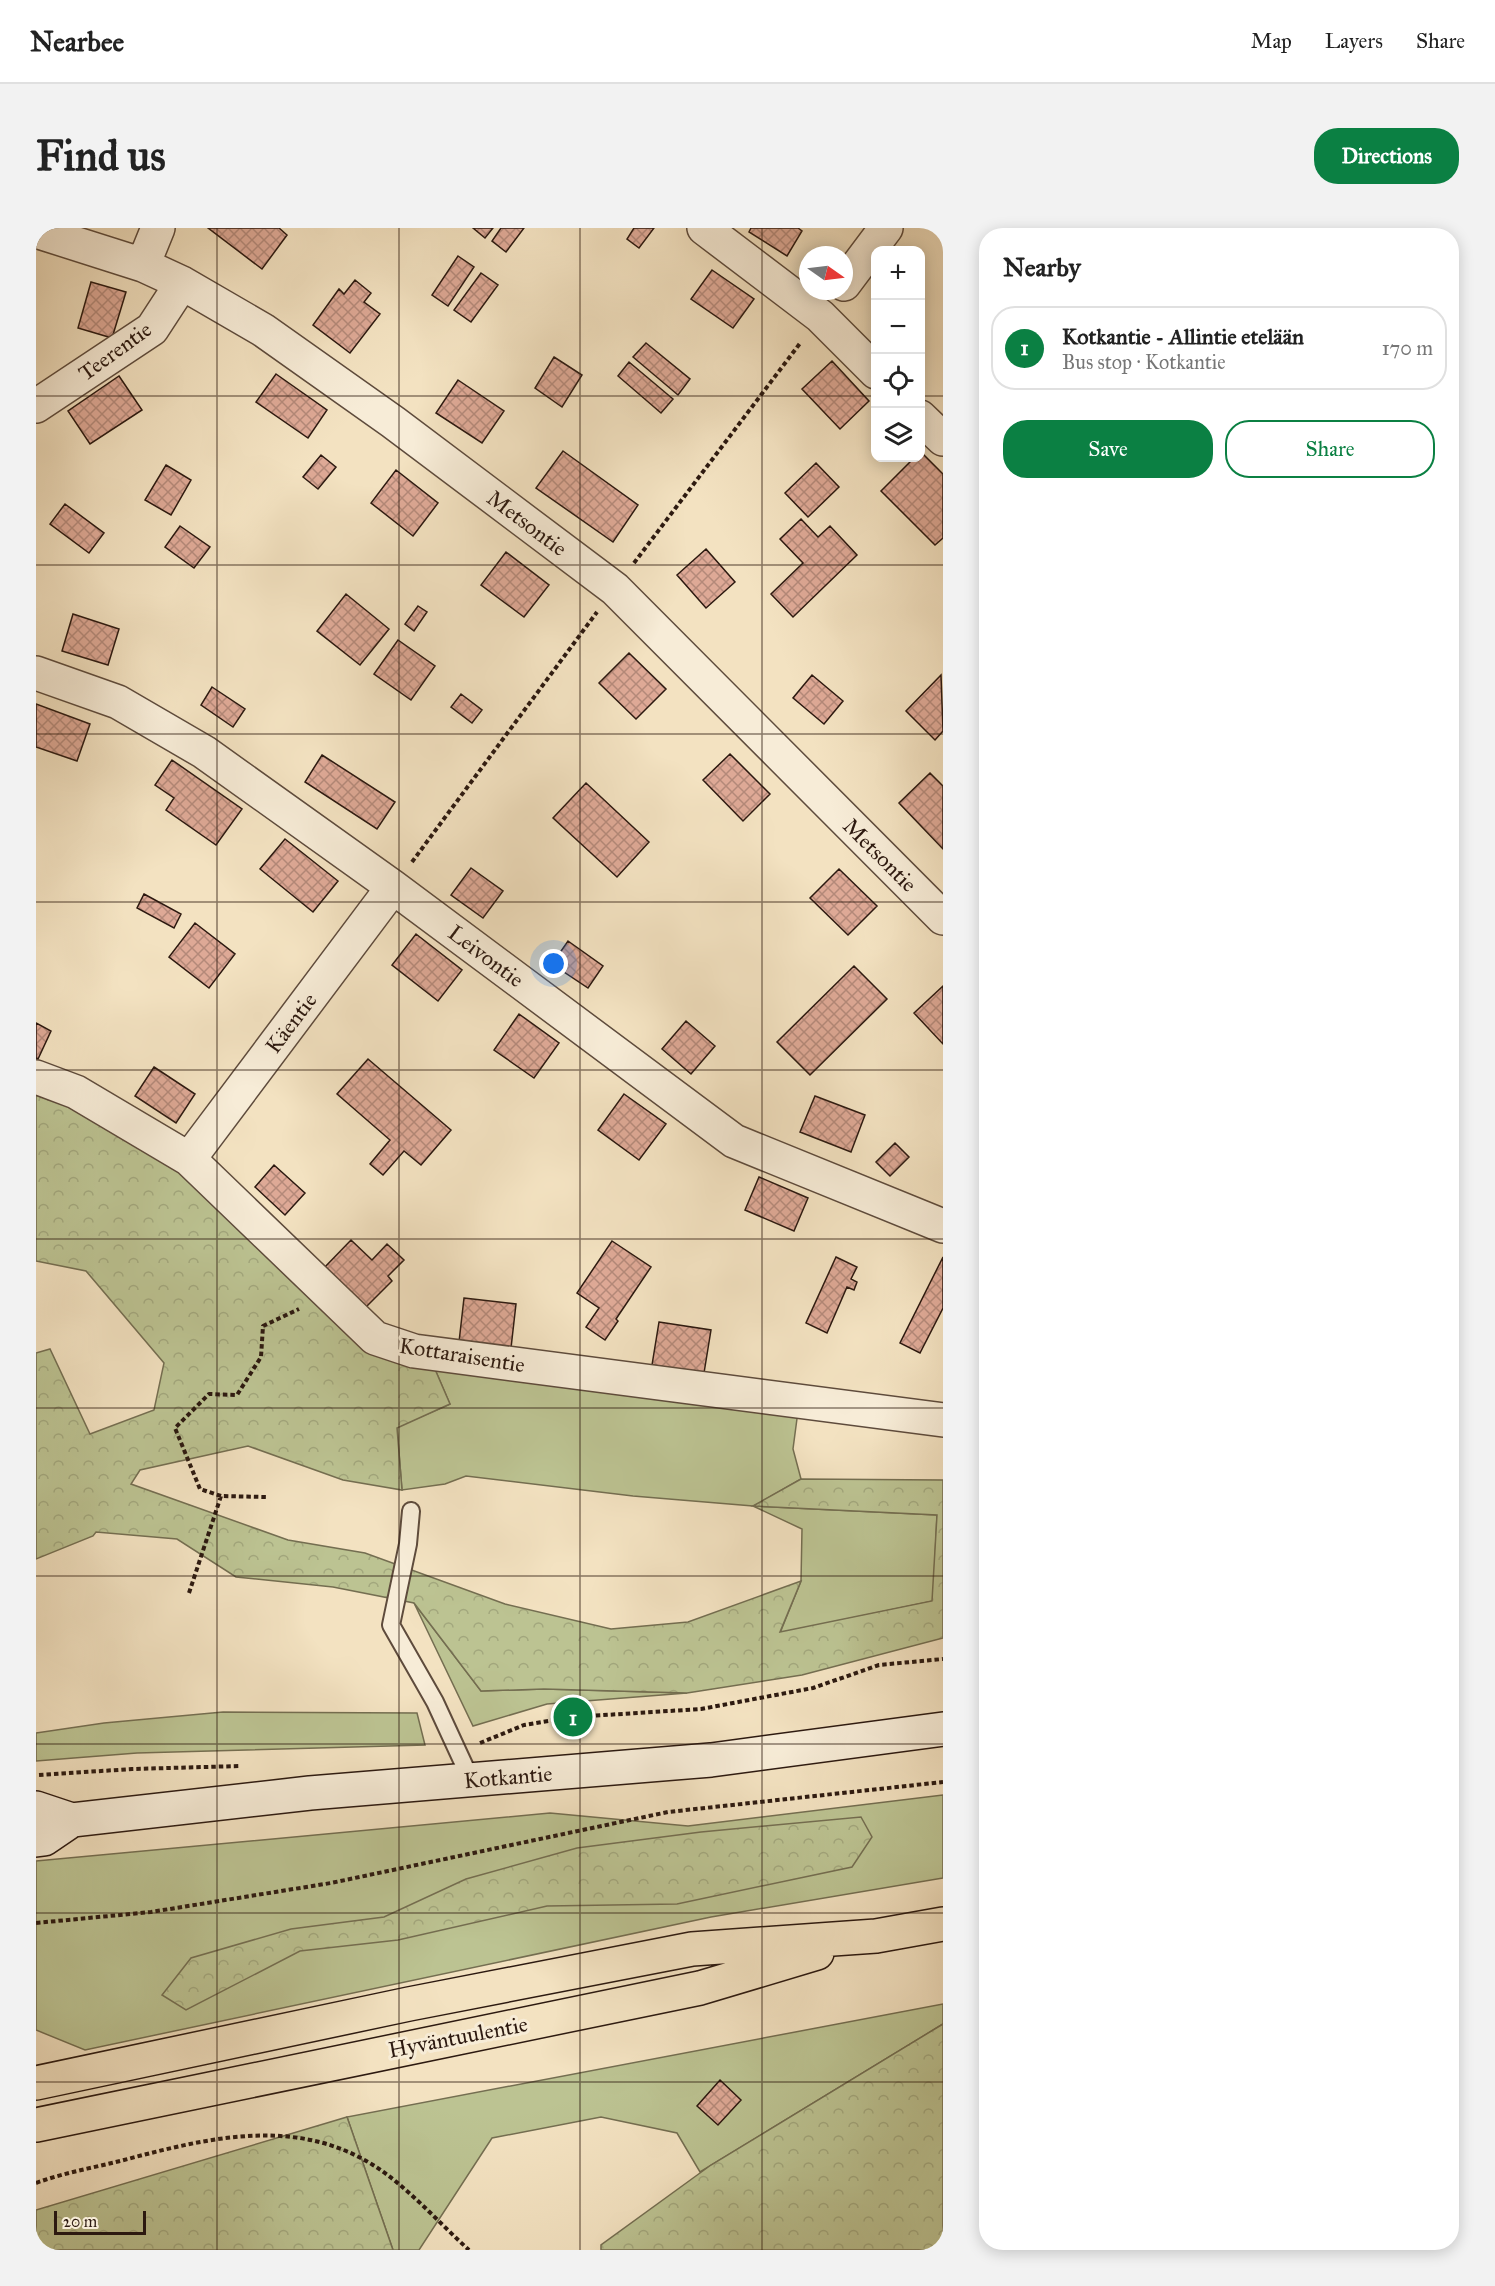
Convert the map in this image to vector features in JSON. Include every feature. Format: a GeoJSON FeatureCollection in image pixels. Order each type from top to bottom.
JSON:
{"type":"FeatureCollection","features":[{"type":"Feature","properties":{"kind":"highway","name":"Hyväntuulentie"},"geometry":{"type":"LineString","coordinates":[[36,2083],[410,2004],[692,1948],[876,1935],[943,1924]]}},
{"type":"Feature","properties":{"kind":"highway","name":"Hyväntuulentie"},"geometry":{"type":"LineString","coordinates":[[36,2125],[700,1988],[876,1935]]}},
{"type":"Feature","properties":{"kind":"street"},"geometry":{"type":"LineString","coordinates":[[143,265],[158,228]]}},
{"type":"Feature","properties":{"kind":"street"},"geometry":{"type":"LineString","coordinates":[[704,228],[829,304],[871,365]]}},
{"type":"Feature","properties":{"kind":"street"},"geometry":{"type":"LineString","coordinates":[[853,272],[886,228]]}},
{"type":"Feature","properties":{"kind":"street","name":"Metsontie"},"geometry":{"type":"LineString","coordinates":[[36,231],[143,265],[182,283],[291,350],[615,589],[943,918]]}},
{"type":"Feature","properties":{"kind":"street","name":"Teerentie"},"geometry":{"type":"LineString","coordinates":[[36,406],[152,329],[182,283]]}},
{"type":"Feature","properties":{"kind":"street"},"geometry":{"type":"LineString","coordinates":[[925,421],[943,439]]}},
{"type":"Feature","properties":{"kind":"street","name":"Leivontie"},"geometry":{"type":"LineString","coordinates":[[36,673],[118,702],[204,752],[393,887],[734,1141],[943,1226]]}},
{"type":"Feature","properties":{"kind":"street","name":"Käentie"},"geometry":{"type":"LineString","coordinates":[[189,1159],[393,887]]}},
{"type":"Feature","properties":{"kind":"street","name":"Kottaraisentie"},"geometry":{"type":"LineString","coordinates":[[36,1077],[76,1092],[189,1159],[375,1338],[414,1351],[943,1420]]}},
{"type":"Feature","properties":{"kind":"street","name":"Kotkantie"},"geometry":{"type":"LineString","coordinates":[[36,1808],[72,1820],[309,1793],[465,1766],[711,1760],[943,1729]]}},
{"type":"Feature","properties":{"kind":"street","name":"Kotkantie"},"geometry":{"type":"LineString","coordinates":[[36,1840],[44,1839],[72,1820]]}},
{"type":"Feature","properties":{"kind":"lane"},"geometry":{"type":"LineString","coordinates":[[411,1511],[408,1544],[391,1625],[435,1702],[465,1766]]}},
{"type":"Feature","properties":{"kind":"path"},"geometry":{"type":"LineString","coordinates":[[266,1497],[220,1496],[200,1489],[175,1428],[208,1394],[237,1395],[261,1357],[263,1326],[329,1294]]}},
{"type":"Feature","properties":{"kind":"path"},"geometry":{"type":"LineString","coordinates":[[189,1593],[220,1496]]}},
{"type":"Feature","properties":{"kind":"path"},"geometry":{"type":"LineString","coordinates":[[465,1766],[524,1725],[573,1717],[701,1709],[813,1688],[879,1665],[943,1659]]}},
{"type":"Feature","properties":{"kind":"path"},"geometry":{"type":"LineString","coordinates":[[36,1775],[132,1768],[249,1766]]}},
{"type":"Feature","properties":{"kind":"path"},"geometry":{"type":"LineString","coordinates":[[36,1923],[151,1912],[332,1883],[668,1812],[943,1782]]}},
{"type":"Feature","properties":{"kind":"path"},"geometry":{"type":"LineString","coordinates":[[36,2183],[219,2137],[257,2134],[312,2141],[347,2151],[374,2165],[469,2250]]}},
{"type":"Feature","properties":{"kind":"green space"},"geometry":{"type":"Polygon","coordinates":[[[36,1089],[66,1100],[180,1168],[434,1367],[450,1404],[397,1428],[402,1490],[343,1480],[248,1446],[140,1470],[131,1484],[288,1540],[365,1553],[505,1604],[611,1629],[688,1622],[801,1581],[780,1632],[932,1601],[937,1515],[753,1506],[801,1479],[943,1480],[943,1638],[802,1675],[687,1693],[544,1689],[481,1691],[414,1603],[333,1587],[236,1577],[177,1539],[96,1532],[93,1536],[36,1559],[36,1353],[50,1349],[90,1434],[154,1410],[164,1363],[86,1271],[36,1261],[36,1089]]]}},
{"type":"Feature","properties":{"kind":"green space"},"geometry":{"type":"Polygon","coordinates":[[[434,1367],[798,1411],[793,1449],[801,1479],[754,1506],[937,1515],[933,1601],[780,1633],[801,1581],[802,1529],[753,1506],[633,1496],[466,1476],[445,1484],[402,1490],[397,1427],[450,1404],[434,1367]]]}},
{"type":"Feature","properties":{"kind":"green space"},"geometry":{"type":"Polygon","coordinates":[[[414,1603],[481,1691],[544,1689],[687,1693],[547,1704],[473,1726],[414,1603]]]}},
{"type":"Feature","properties":{"kind":"green space"},"geometry":{"type":"Polygon","coordinates":[[[223,1712],[417,1713],[425,1745],[137,1753],[36,1761],[36,1733],[104,1723],[223,1712]]]}},
{"type":"Feature","properties":{"kind":"green space"},"geometry":{"type":"Polygon","coordinates":[[[943,1795],[943,1878],[711,1917],[85,2050],[36,2030],[36,1861],[550,1813],[688,1826],[943,1795]]]}},
{"type":"Feature","properties":{"kind":"green space"},"geometry":{"type":"Polygon","coordinates":[[[861,1817],[872,1837],[852,1867],[677,1904],[547,1906],[398,1940],[300,1951],[186,2010],[162,1995],[191,1958],[291,1929],[384,1917],[466,1879],[577,1848],[701,1832],[861,1817]]]}},
{"type":"Feature","properties":{"kind":"green space"},"geometry":{"type":"Polygon","coordinates":[[[943,2004],[943,2024],[700,2172],[677,2133],[601,2117],[492,2138],[419,2250],[393,2250],[347,2117],[943,2004]]]}},
{"type":"Feature","properties":{"kind":"green space"},"geometry":{"type":"Polygon","coordinates":[[[943,2024],[943,2250],[601,2250],[601,2245],[711,2165],[943,2024]]]}},
{"type":"Feature","properties":{"kind":"green space"},"geometry":{"type":"Polygon","coordinates":[[[347,2117],[393,2250],[36,2250],[36,2210],[347,2117]]]}},
{"type":"Feature","properties":{"kind":"building"},"geometry":{"type":"Polygon","coordinates":[[[208,228],[279,228],[287,235],[262,269],[208,228]]]}},
{"type":"Feature","properties":{"kind":"building"},"geometry":{"type":"Polygon","coordinates":[[[473,228],[493,228],[485,238],[473,228]]]}},
{"type":"Feature","properties":{"kind":"building"},"geometry":{"type":"Polygon","coordinates":[[[501,228],[524,228],[506,252],[492,241],[501,228]]]}},
{"type":"Feature","properties":{"kind":"building"},"geometry":{"type":"Polygon","coordinates":[[[634,228],[654,228],[639,248],[627,239],[634,228]]]}},
{"type":"Feature","properties":{"kind":"building"},"geometry":{"type":"Polygon","coordinates":[[[751,228],[798,228],[802,231],[787,256],[749,232],[751,228]]]}},
{"type":"Feature","properties":{"kind":"building"},"geometry":{"type":"Polygon","coordinates":[[[458,256],[474,267],[448,306],[432,295],[458,256]]]}},
{"type":"Feature","properties":{"kind":"building"},"geometry":{"type":"Polygon","coordinates":[[[712,270],[754,299],[733,328],[691,299],[712,270]]]}},
{"type":"Feature","properties":{"kind":"building"},"geometry":{"type":"Polygon","coordinates":[[[481,273],[498,285],[471,322],[454,310],[481,273]]]}},
{"type":"Feature","properties":{"kind":"building"},"geometry":{"type":"Polygon","coordinates":[[[355,280],[371,293],[364,302],[380,314],[350,353],[313,325],[339,289],[344,294],[355,280]]]}},
{"type":"Feature","properties":{"kind":"building"},"geometry":{"type":"Polygon","coordinates":[[[91,282],[126,292],[112,338],[78,328],[91,282]]]}},
{"type":"Feature","properties":{"kind":"building"},"geometry":{"type":"Polygon","coordinates":[[[646,343],[690,379],[678,395],[633,357],[646,343]]]}},
{"type":"Feature","properties":{"kind":"building"},"geometry":{"type":"Polygon","coordinates":[[[554,357],[582,375],[562,407],[535,388],[554,357]]]}},
{"type":"Feature","properties":{"kind":"building"},"geometry":{"type":"Polygon","coordinates":[[[832,361],[869,401],[840,429],[802,389],[832,361]]]}},
{"type":"Feature","properties":{"kind":"building"},"geometry":{"type":"Polygon","coordinates":[[[629,362],[673,399],[661,413],[618,376],[629,362]]]}},
{"type":"Feature","properties":{"kind":"building"},"geometry":{"type":"Polygon","coordinates":[[[276,374],[327,410],[308,438],[256,402],[276,374]]]}},
{"type":"Feature","properties":{"kind":"building"},"geometry":{"type":"Polygon","coordinates":[[[119,376],[142,410],[90,444],[68,411],[119,376]]]}},
{"type":"Feature","properties":{"kind":"building"},"geometry":{"type":"Polygon","coordinates":[[[458,380],[504,411],[482,443],[436,413],[458,380]]]}},
{"type":"Feature","properties":{"kind":"building"},"geometry":{"type":"Polygon","coordinates":[[[563,451],[638,505],[613,542],[536,488],[563,451]]]}},
{"type":"Feature","properties":{"kind":"building"},"geometry":{"type":"Polygon","coordinates":[[[321,455],[336,467],[318,489],[303,477],[321,455]]]}},
{"type":"Feature","properties":{"kind":"building"},"geometry":{"type":"Polygon","coordinates":[[[925,456],[943,474],[943,538],[935,545],[881,491],[910,462],[925,462],[925,456]]]}},
{"type":"Feature","properties":{"kind":"building"},"geometry":{"type":"Polygon","coordinates":[[[816,463],[839,487],[808,517],[785,493],[816,463]]]}},
{"type":"Feature","properties":{"kind":"building"},"geometry":{"type":"Polygon","coordinates":[[[166,465],[191,480],[171,515],[145,500],[166,465]]]}},
{"type":"Feature","properties":{"kind":"building"},"geometry":{"type":"Polygon","coordinates":[[[396,470],[438,503],[413,536],[371,503],[396,470]]]}},
{"type":"Feature","properties":{"kind":"building"},"geometry":{"type":"Polygon","coordinates":[[[65,504],[104,533],[89,553],[50,524],[65,504]]]}},
{"type":"Feature","properties":{"kind":"building"},"geometry":{"type":"Polygon","coordinates":[[[801,519],[818,537],[830,526],[857,555],[793,617],[771,594],[803,563],[780,539],[801,519]]]}},
{"type":"Feature","properties":{"kind":"building"},"geometry":{"type":"Polygon","coordinates":[[[180,526],[210,547],[194,568],[165,547],[180,526]]]}},
{"type":"Feature","properties":{"kind":"building"},"geometry":{"type":"Polygon","coordinates":[[[706,549],[735,582],[706,608],[677,575],[706,549]]]}},
{"type":"Feature","properties":{"kind":"building"},"geometry":{"type":"Polygon","coordinates":[[[506,552],[549,585],[524,617],[481,585],[506,552]]]}},
{"type":"Feature","properties":{"kind":"building"},"geometry":{"type":"Polygon","coordinates":[[[346,594],[389,629],[360,665],[317,631],[346,594]]]}},
{"type":"Feature","properties":{"kind":"building"},"geometry":{"type":"Polygon","coordinates":[[[418,606],[427,612],[414,631],[405,624],[418,606]]]}},
{"type":"Feature","properties":{"kind":"building"},"geometry":{"type":"Polygon","coordinates":[[[73,614],[119,629],[108,665],[62,651],[73,614]]]}},
{"type":"Feature","properties":{"kind":"building"},"geometry":{"type":"Polygon","coordinates":[[[398,640],[435,666],[411,700],[374,674],[398,640]]]}},
{"type":"Feature","properties":{"kind":"building"},"geometry":{"type":"Polygon","coordinates":[[[629,653],[666,689],[636,719],[599,683],[629,653]]]}},
{"type":"Feature","properties":{"kind":"building"},"geometry":{"type":"Polygon","coordinates":[[[812,675],[843,701],[824,724],[793,698],[812,675]]]}},
{"type":"Feature","properties":{"kind":"building"},"geometry":{"type":"Polygon","coordinates":[[[941,675],[943,731],[935,740],[906,711],[941,675]]]}},
{"type":"Feature","properties":{"kind":"building"},"geometry":{"type":"Polygon","coordinates":[[[212,687],[245,709],[233,727],[201,705],[212,687]]]}},
{"type":"Feature","properties":{"kind":"building"},"geometry":{"type":"Polygon","coordinates":[[[461,694],[482,710],[472,723],[451,707],[461,694]]]}},
{"type":"Feature","properties":{"kind":"building"},"geometry":{"type":"Polygon","coordinates":[[[36,704],[90,724],[77,761],[36,747],[36,704]]]}},
{"type":"Feature","properties":{"kind":"building"},"geometry":{"type":"Polygon","coordinates":[[[730,754],[770,794],[743,821],[703,780],[730,754]]]}},
{"type":"Feature","properties":{"kind":"building"},"geometry":{"type":"Polygon","coordinates":[[[322,755],[395,802],[377,829],[305,782],[322,755]]]}},
{"type":"Feature","properties":{"kind":"building"},"geometry":{"type":"Polygon","coordinates":[[[172,760],[242,809],[216,845],[166,810],[174,798],[155,785],[172,760]]]}},
{"type":"Feature","properties":{"kind":"building"},"geometry":{"type":"Polygon","coordinates":[[[930,773],[943,786],[943,849],[899,803],[930,773]]]}},
{"type":"Feature","properties":{"kind":"building"},"geometry":{"type":"Polygon","coordinates":[[[586,783],[649,842],[617,877],[553,818],[586,783]]]}},
{"type":"Feature","properties":{"kind":"building"},"geometry":{"type":"Polygon","coordinates":[[[285,839],[338,881],[313,912],[260,869],[285,839]]]}},
{"type":"Feature","properties":{"kind":"building"},"geometry":{"type":"Polygon","coordinates":[[[471,868],[503,891],[483,918],[451,895],[471,868]]]}},
{"type":"Feature","properties":{"kind":"building"},"geometry":{"type":"Polygon","coordinates":[[[839,869],[877,906],[848,935],[810,898],[839,869]]]}},
{"type":"Feature","properties":{"kind":"building"},"geometry":{"type":"Polygon","coordinates":[[[144,894],[181,914],[174,928],[137,908],[144,894]]]}},
{"type":"Feature","properties":{"kind":"building"},"geometry":{"type":"Polygon","coordinates":[[[195,923],[235,954],[209,988],[169,957],[195,923]]]}},
{"type":"Feature","properties":{"kind":"building"},"geometry":{"type":"Polygon","coordinates":[[[416,934],[462,970],[438,1001],[392,965],[416,934]]]}},
{"type":"Feature","properties":{"kind":"building"},"geometry":{"type":"Polygon","coordinates":[[[568,941],[603,966],[588,988],[552,964],[568,941]]]}},
{"type":"Feature","properties":{"kind":"building"},"geometry":{"type":"Polygon","coordinates":[[[854,966],[887,999],[810,1075],[777,1042],[854,966]]]}},
{"type":"Feature","properties":{"kind":"building"},"geometry":{"type":"Polygon","coordinates":[[[943,986],[943,1044],[914,1013],[943,986]]]}},
{"type":"Feature","properties":{"kind":"building"},"geometry":{"type":"Polygon","coordinates":[[[519,1014],[559,1043],[534,1078],[494,1050],[519,1014]]]}},
{"type":"Feature","properties":{"kind":"building"},"geometry":{"type":"Polygon","coordinates":[[[686,1021],[715,1046],[691,1074],[662,1049],[686,1021]]]}},
{"type":"Feature","properties":{"kind":"building"},"geometry":{"type":"Polygon","coordinates":[[[36,1023],[51,1031],[38,1059],[36,1058],[36,1023]]]}},
{"type":"Feature","properties":{"kind":"building"},"geometry":{"type":"Polygon","coordinates":[[[368,1059],[451,1130],[421,1165],[404,1151],[383,1175],[370,1164],[390,1140],[337,1094],[368,1059]]]}},
{"type":"Feature","properties":{"kind":"building"},"geometry":{"type":"Polygon","coordinates":[[[154,1067],[195,1094],[176,1123],[135,1096],[154,1067]]]}},
{"type":"Feature","properties":{"kind":"building"},"geometry":{"type":"Polygon","coordinates":[[[624,1094],[666,1124],[639,1160],[598,1130],[624,1094]]]}},
{"type":"Feature","properties":{"kind":"building"},"geometry":{"type":"Polygon","coordinates":[[[815,1096],[865,1115],[851,1152],[800,1132],[815,1096]]]}},
{"type":"Feature","properties":{"kind":"building"},"geometry":{"type":"Polygon","coordinates":[[[895,1143],[909,1157],[890,1176],[876,1162],[895,1143]]]}},
{"type":"Feature","properties":{"kind":"building"},"geometry":{"type":"Polygon","coordinates":[[[274,1165],[305,1193],[285,1215],[255,1187],[274,1165]]]}},
{"type":"Feature","properties":{"kind":"building"},"geometry":{"type":"Polygon","coordinates":[[[759,1177],[808,1198],[794,1231],[745,1210],[759,1177]]]}},
{"type":"Feature","properties":{"kind":"building"},"geometry":{"type":"Polygon","coordinates":[[[351,1240],[372,1260],[387,1244],[404,1260],[388,1276],[392,1281],[364,1309],[323,1269],[351,1240]]]}},
{"type":"Feature","properties":{"kind":"building"},"geometry":{"type":"Polygon","coordinates":[[[612,1241],[651,1267],[616,1319],[618,1321],[605,1340],[586,1327],[599,1308],[577,1293],[612,1241]]]}},
{"type":"Feature","properties":{"kind":"building"},"geometry":{"type":"Polygon","coordinates":[[[836,1257],[857,1267],[851,1279],[857,1282],[854,1290],[847,1287],[827,1333],[806,1323],[836,1257]]]}},
{"type":"Feature","properties":{"kind":"building"},"geometry":{"type":"Polygon","coordinates":[[[943,1257],[943,1308],[920,1353],[900,1343],[943,1257]]]}},
{"type":"Feature","properties":{"kind":"building"},"geometry":{"type":"Polygon","coordinates":[[[464,1298],[516,1304],[511,1348],[459,1342],[464,1298]]]}},
{"type":"Feature","properties":{"kind":"building"},"geometry":{"type":"Polygon","coordinates":[[[659,1322],[711,1330],[704,1373],[652,1365],[659,1322]]]}},
{"type":"Feature","properties":{"kind":"building"},"geometry":{"type":"Polygon","coordinates":[[[720,2080],[741,2100],[718,2125],[697,2106],[720,2080]]]}},
{"type":"Feature","properties":{"kind":"place","name":"Kotkantie - Allintie etelään"},"geometry":{"type":"Point","coordinates":[573,1717]}}]}
